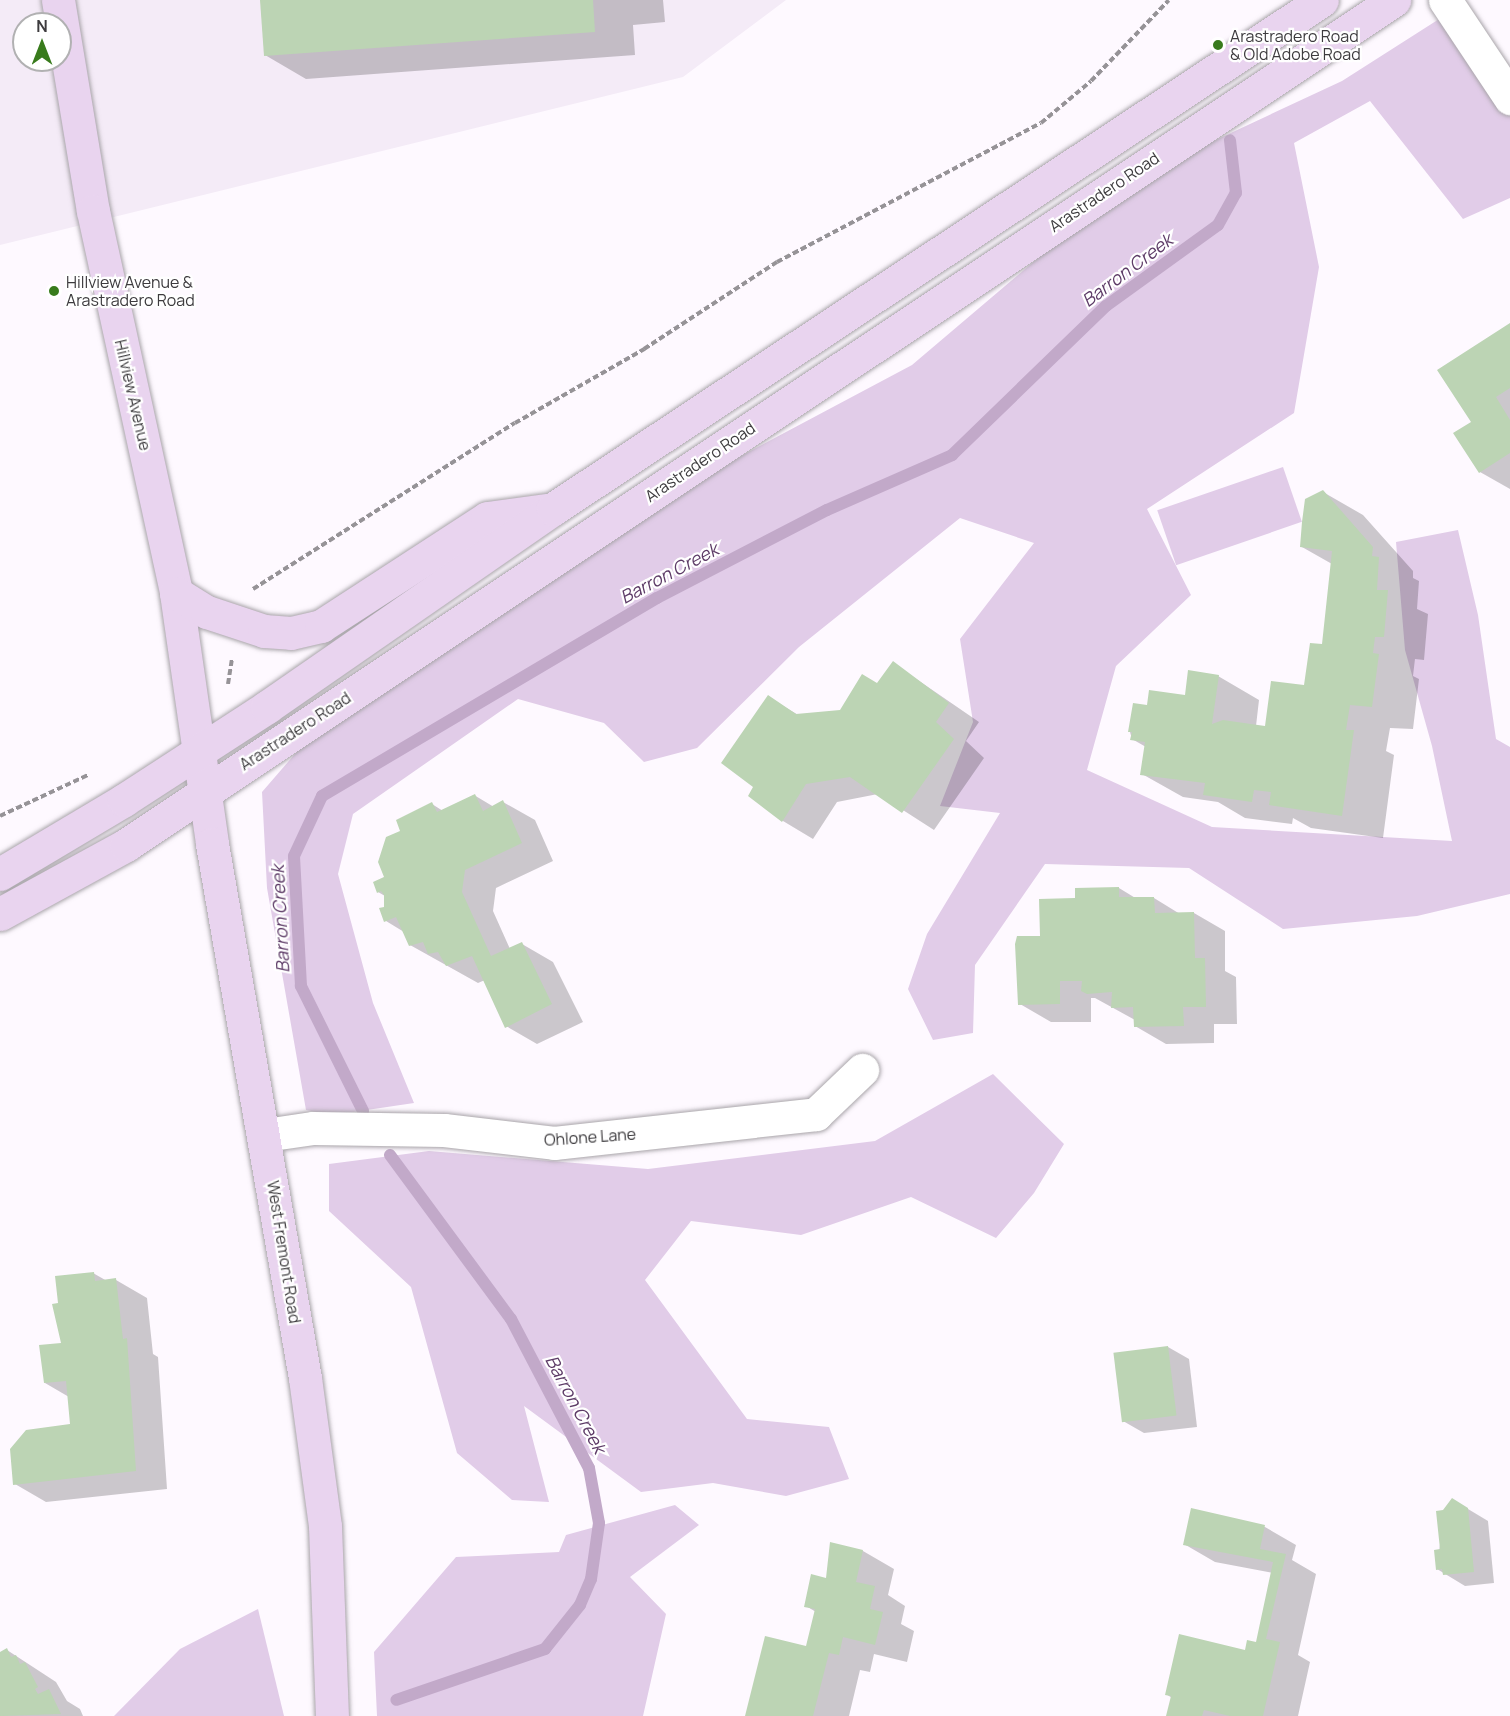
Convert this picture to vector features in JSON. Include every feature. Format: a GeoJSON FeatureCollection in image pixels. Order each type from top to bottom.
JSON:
{"type":"FeatureCollection","features":[{"type":"Feature","properties":{"kind":"main road","name":"Hillview Avenue"},"geometry":{"type":"LineString","coordinates":[[58,0],[93,211],[176,593],[204,791]]}},
{"type":"Feature","properties":{"kind":"main road"},"geometry":{"type":"LineString","coordinates":[[0,874],[198,752],[553,509],[1322,0]]}},
{"type":"Feature","properties":{"kind":"main road","name":"Arastradero Road"},"geometry":{"type":"LineString","coordinates":[[0,914],[126,845],[1394,0]]}},
{"type":"Feature","properties":{"kind":"main road"},"geometry":{"type":"LineString","coordinates":[[176,593],[207,612],[264,631],[301,630],[321,626],[487,518],[553,509]]}},
{"type":"Feature","properties":{"kind":"main road","name":"West Fremont Road"},"geometry":{"type":"LineString","coordinates":[[204,791],[265,1135],[325,1526],[332,1716]]}},
{"type":"Feature","properties":{"kind":"street"},"geometry":{"type":"LineString","coordinates":[[1445,0],[1510,98]]}},
{"type":"Feature","properties":{"kind":"street","name":"Ohlone Lane"},"geometry":{"type":"LineString","coordinates":[[265,1135],[313,1128],[444,1130],[566,1142],[816,1114],[862,1070]]}},
{"type":"Feature","properties":{"kind":"path"},"geometry":{"type":"LineString","coordinates":[[245,597],[514,423],[644,349],[777,262],[1041,123],[1091,81],[1169,0]]}},
{"type":"Feature","properties":{"kind":"path"},"geometry":{"type":"LineString","coordinates":[[0,816],[97,774]]}},
{"type":"Feature","properties":{"kind":"shaded area"},"geometry":{"type":"Polygon","coordinates":[[[0,0],[786,0],[683,77],[0,245],[0,0]]]}},
{"type":"Feature","properties":{"kind":"shaded area"},"geometry":{"type":"Polygon","coordinates":[[[1447,14],[1510,105],[1510,198],[1463,219],[1370,101],[1294,143],[1319,267],[1294,413],[1147,509],[1191,595],[1116,666],[1087,770],[1212,827],[1452,841],[1432,746],[1405,650],[1396,542],[1458,530],[1478,615],[1496,739],[1510,747],[1510,894],[1417,916],[1283,929],[1189,868],[1045,864],[975,965],[973,1033],[933,1040],[908,989],[927,934],[1000,813],[940,806],[973,722],[960,639],[1034,543],[960,518],[799,647],[697,748],[644,762],[604,723],[518,699],[353,814],[338,874],[373,1003],[414,1103],[333,1115],[306,1110],[267,888],[262,792],[339,703],[647,506],[912,365],[1130,180],[1342,81],[1447,14]]]}},
{"type":"Feature","properties":{"kind":"shaded area"},"geometry":{"type":"Polygon","coordinates":[[[1283,467],[1302,522],[1176,565],[1157,510],[1283,467]]]}},
{"type":"Feature","properties":{"kind":"shaded area"},"geometry":{"type":"Polygon","coordinates":[[[993,1074],[1064,1144],[1034,1193],[996,1238],[911,1197],[801,1235],[691,1221],[645,1280],[747,1419],[829,1427],[849,1479],[786,1496],[713,1483],[641,1492],[524,1406],[549,1502],[512,1500],[457,1453],[411,1287],[329,1211],[329,1164],[429,1151],[648,1169],[875,1141],[993,1074]]]}},
{"type":"Feature","properties":{"kind":"shaded area"},"geometry":{"type":"Polygon","coordinates":[[[675,1505],[699,1525],[630,1577],[666,1614],[643,1716],[377,1716],[374,1652],[456,1557],[559,1552],[566,1535],[675,1505]]]}},
{"type":"Feature","properties":{"kind":"shaded area"},"geometry":{"type":"Polygon","coordinates":[[[258,1609],[284,1716],[114,1716],[180,1649],[258,1609]]]}},
{"type":"Feature","properties":{"kind":"building"},"geometry":{"type":"Polygon","coordinates":[[[260,0],[593,0],[595,32],[264,56],[260,0]]]}},
{"type":"Feature","properties":{"kind":"building"},"geometry":{"type":"Polygon","coordinates":[[[1510,323],[1510,388],[1496,397],[1510,420],[1510,453],[1479,473],[1453,433],[1471,422],[1437,370],[1510,323]]]}},
{"type":"Feature","properties":{"kind":"building"},"geometry":{"type":"Polygon","coordinates":[[[1323,490],[1373,547],[1372,556],[1379,557],[1377,590],[1388,590],[1384,637],[1375,637],[1373,653],[1379,654],[1372,707],[1350,705],[1346,730],[1354,730],[1342,816],[1269,805],[1271,792],[1254,790],[1252,802],[1203,795],[1205,783],[1140,775],[1145,742],[1130,740],[1132,732],[1128,732],[1133,703],[1147,705],[1149,690],[1185,695],[1188,670],[1219,675],[1212,724],[1223,720],[1265,726],[1271,681],[1304,685],[1310,643],[1322,644],[1332,551],[1300,547],[1302,522],[1305,499],[1323,490]]]}},
{"type":"Feature","properties":{"kind":"building"},"geometry":{"type":"Polygon","coordinates":[[[893,661],[949,703],[936,722],[954,739],[902,813],[850,777],[806,784],[782,822],[748,796],[753,787],[721,763],[768,695],[796,714],[840,710],[862,674],[877,683],[893,661]]]}},
{"type":"Feature","properties":{"kind":"building"},"geometry":{"type":"Polygon","coordinates":[[[475,794],[483,811],[503,800],[522,843],[465,870],[462,892],[491,956],[522,942],[552,1004],[505,1028],[472,956],[446,966],[438,952],[428,954],[423,942],[409,946],[396,917],[384,922],[379,908],[384,907],[384,895],[381,891],[377,893],[373,882],[384,877],[378,862],[386,837],[400,831],[396,820],[432,802],[437,812],[475,794]]]}},
{"type":"Feature","properties":{"kind":"building"},"geometry":{"type":"Polygon","coordinates":[[[1119,887],[1119,897],[1154,897],[1155,913],[1194,912],[1195,958],[1205,958],[1206,1007],[1183,1007],[1184,1026],[1134,1027],[1133,1007],[1111,1008],[1112,992],[1087,994],[1081,991],[1082,981],[1060,981],[1060,1004],[1018,1005],[1015,944],[1017,936],[1040,936],[1039,899],[1075,898],[1075,888],[1119,887]]]}},
{"type":"Feature","properties":{"kind":"building"},"geometry":{"type":"Polygon","coordinates":[[[94,1272],[95,1281],[116,1278],[123,1339],[127,1338],[136,1471],[13,1485],[10,1449],[26,1430],[70,1424],[66,1381],[44,1383],[39,1345],[61,1343],[52,1304],[58,1303],[55,1276],[94,1272]]]}},
{"type":"Feature","properties":{"kind":"building"},"geometry":{"type":"Polygon","coordinates":[[[1168,1346],[1177,1415],[1122,1422],[1113,1353],[1168,1346]]]}},
{"type":"Feature","properties":{"kind":"building"},"geometry":{"type":"Polygon","coordinates":[[[1452,1498],[1468,1508],[1474,1572],[1443,1575],[1442,1569],[1436,1570],[1434,1550],[1440,1549],[1436,1511],[1443,1510],[1452,1498]]]}},
{"type":"Feature","properties":{"kind":"building"},"geometry":{"type":"Polygon","coordinates":[[[1191,1508],[1265,1525],[1260,1549],[1286,1554],[1266,1639],[1280,1642],[1263,1716],[1230,1716],[1204,1710],[1202,1716],[1166,1716],[1171,1696],[1165,1695],[1179,1634],[1245,1650],[1247,1640],[1256,1642],[1273,1562],[1183,1545],[1191,1508]]]}},
{"type":"Feature","properties":{"kind":"building"},"geometry":{"type":"Polygon","coordinates":[[[830,1542],[863,1550],[856,1582],[875,1586],[870,1609],[883,1612],[875,1645],[843,1637],[839,1655],[829,1653],[813,1716],[745,1716],[765,1636],[806,1646],[815,1609],[804,1607],[811,1574],[826,1578],[830,1542]]]}},
{"type":"Feature","properties":{"kind":"building"},"geometry":{"type":"Polygon","coordinates":[[[7,1648],[11,1657],[16,1655],[20,1664],[25,1662],[38,1687],[35,1689],[38,1694],[49,1689],[61,1714],[0,1716],[0,1652],[7,1648]]]}},
{"type":"Feature","properties":{"kind":"waterway","name":"Barron Creek"},"geometry":{"type":"LineString","coordinates":[[363,1111],[301,986],[294,856],[322,796],[657,598],[827,510],[952,455],[1106,306],[1218,225],[1236,193],[1230,140]]}},
{"type":"Feature","properties":{"kind":"waterway","name":"Barron Creek"},"geometry":{"type":"LineString","coordinates":[[390,1155],[511,1319],[589,1468],[599,1523],[591,1579],[580,1605],[545,1649],[396,1700]]}},
{"type":"Feature","properties":{"kind":"place","name":"Arastradero Road & Old Adobe Road"},"geometry":{"type":"Point","coordinates":[1218,45]}},
{"type":"Feature","properties":{"kind":"place","name":"Hillview Avenue & Arastradero Road"},"geometry":{"type":"Point","coordinates":[54,291]}}]}
